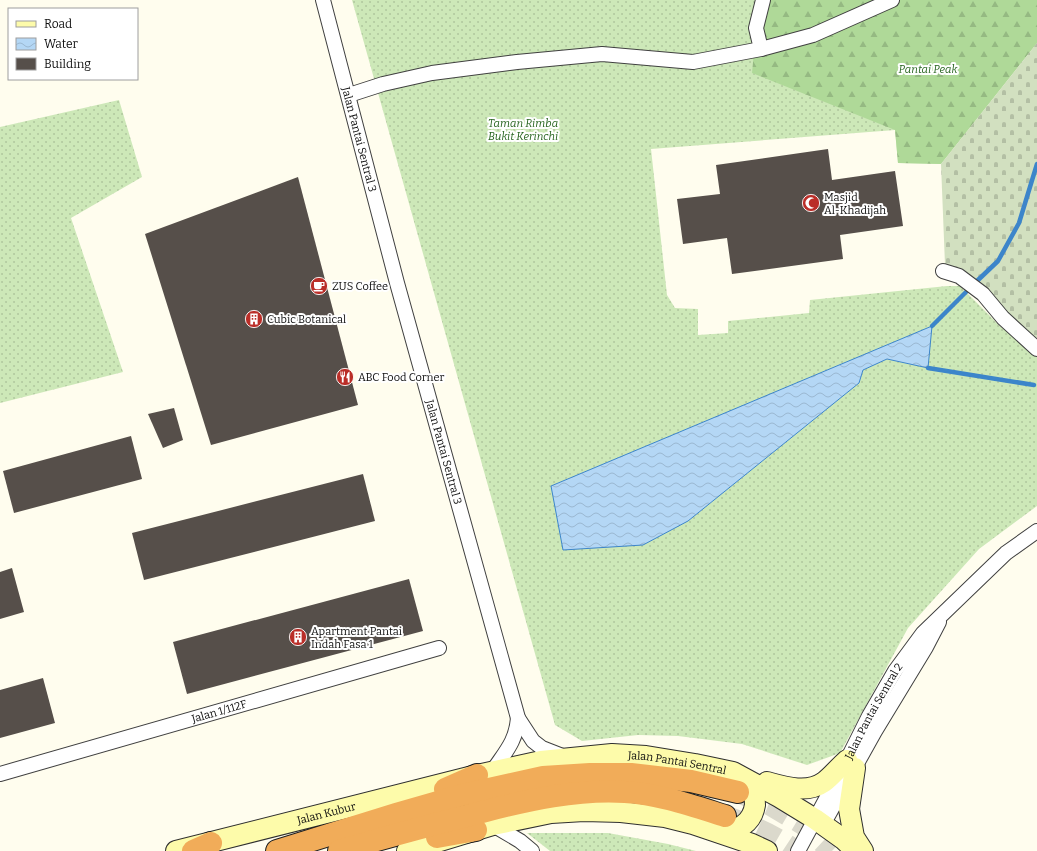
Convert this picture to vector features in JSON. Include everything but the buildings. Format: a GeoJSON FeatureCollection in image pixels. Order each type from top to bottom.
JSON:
{"type":"FeatureCollection","features":[{"type":"Feature","properties":{"kind":"highway"},"geometry":{"type":"LineString","coordinates":[[287,848],[416,801],[485,773]]}},
{"type":"Feature","properties":{"kind":"highway"},"geometry":{"type":"LineString","coordinates":[[287,848],[396,814],[543,777],[590,774],[631,774],[691,781],[735,782]]}},
{"type":"Feature","properties":{"kind":"highway"},"geometry":{"type":"LineString","coordinates":[[339,851],[504,806],[588,792],[625,792],[644,794],[679,802],[723,825]]}},
{"type":"Feature","properties":{"kind":"highway"},"geometry":{"type":"LineString","coordinates":[[356,851],[484,828]]}},
{"type":"Feature","properties":{"kind":"main road","name":"Jalan Pantai Sentral"},"geometry":{"type":"LineString","coordinates":[[485,773],[541,761],[612,754],[646,756],[695,764],[735,782],[779,797],[819,822],[856,851]]}},
{"type":"Feature","properties":{"kind":"main road"},"geometry":{"type":"LineString","coordinates":[[735,782],[792,789],[810,788],[823,782],[851,764]]}},
{"type":"Feature","properties":{"kind":"main road"},"geometry":{"type":"LineString","coordinates":[[851,764],[850,820],[854,837],[863,851]]}},
{"type":"Feature","properties":{"kind":"main road","name":"Jalan Kubur"},"geometry":{"type":"LineString","coordinates":[[176,851],[202,847],[485,773]]}},
{"type":"Feature","properties":{"kind":"main road"},"geometry":{"type":"LineString","coordinates":[[723,825],[732,831],[742,827],[750,820],[753,814],[755,802],[752,790],[735,782]]}},
{"type":"Feature","properties":{"kind":"main road"},"geometry":{"type":"LineString","coordinates":[[407,851],[484,828],[551,813],[584,811],[621,812],[665,817],[693,824],[723,825],[752,844],[767,851]]}},
{"type":"Feature","properties":{"kind":"main road"},"geometry":{"type":"LineString","coordinates":[[723,825],[745,851]]}},
{"type":"Feature","properties":{"kind":"street","name":"Jalan Pantai Sentral 3"},"geometry":{"type":"LineString","coordinates":[[323,0],[397,283],[518,718],[533,741],[542,748],[569,758]]}},
{"type":"Feature","properties":{"kind":"street"},"geometry":{"type":"LineString","coordinates":[[761,49],[756,28],[763,0]]}},
{"type":"Feature","properties":{"kind":"street"},"geometry":{"type":"LineString","coordinates":[[349,95],[383,84],[432,73],[517,62],[602,54],[693,62],[761,49],[813,35],[892,0]]}},
{"type":"Feature","properties":{"kind":"street"},"geometry":{"type":"LineString","coordinates":[[943,271],[959,276],[983,294],[1003,318],[1037,349]]}},
{"type":"Feature","properties":{"kind":"street","name":"Jalan Pantai Sentral 2"},"geometry":{"type":"LineString","coordinates":[[819,822],[851,764],[875,732],[926,648],[945,611],[1006,553],[1037,531]]}},
{"type":"Feature","properties":{"kind":"street","name":"Jalan 1/112F"},"geometry":{"type":"LineString","coordinates":[[0,774],[439,648]]}},
{"type":"Feature","properties":{"kind":"street","name":"Jalan Pantai Sentral 3"},"geometry":{"type":"LineString","coordinates":[[485,773],[512,743],[517,731],[518,718]]}},
{"type":"Feature","properties":{"kind":"street"},"geometry":{"type":"LineString","coordinates":[[798,851],[819,822]]}},
{"type":"Feature","properties":{"kind":"street"},"geometry":{"type":"LineString","coordinates":[[808,851],[819,822]]}},
{"type":"Feature","properties":{"kind":"street"},"geometry":{"type":"LineString","coordinates":[[484,828],[520,841],[532,851]]}},
{"type":"Feature","properties":{"kind":"green space","name":"Taman Rimba Bukit Kerinchi"},"geometry":{"type":"Polygon","coordinates":[[[352,0],[1037,0],[1037,43],[941,164],[898,163],[895,130],[651,149],[667,295],[675,308],[698,309],[698,335],[728,333],[728,321],[809,313],[810,300],[947,286],[960,286],[1000,326],[1037,356],[1037,506],[979,549],[908,628],[840,753],[807,765],[742,744],[678,736],[638,735],[582,741],[555,725],[352,0]],[[931,327],[551,486],[688,521],[859,383],[863,370],[887,359],[928,368],[931,327]]]}},
{"type":"Feature","properties":{"kind":"green space","name":"Pantai Peak"},"geometry":{"type":"Polygon","coordinates":[[[759,0],[1037,0],[1037,43],[941,164],[898,163],[895,130],[752,73],[759,0]]]}},
{"type":"Feature","properties":{"kind":"green space"},"geometry":{"type":"Polygon","coordinates":[[[1037,43],[1037,339],[945,265],[941,164],[1037,43]]]}},
{"type":"Feature","properties":{"kind":"green space"},"geometry":{"type":"Polygon","coordinates":[[[119,100],[142,177],[71,218],[123,372],[0,403],[0,127],[119,100]]]}},
{"type":"Feature","properties":{"kind":"green space"},"geometry":{"type":"Polygon","coordinates":[[[527,833],[608,833],[668,844],[696,851],[550,851],[527,833]]]}},
{"type":"Feature","properties":{"kind":"water"},"geometry":{"type":"Polygon","coordinates":[[[932,326],[928,368],[887,359],[863,370],[859,383],[688,521],[643,545],[563,550],[551,486],[932,326]]]}},
{"type":"Feature","properties":{"kind":"waterway"},"geometry":{"type":"LineString","coordinates":[[977,281],[998,261],[1019,223],[1037,164]]}},
{"type":"Feature","properties":{"kind":"waterway"},"geometry":{"type":"LineString","coordinates":[[932,326],[967,291]]}},
{"type":"Feature","properties":{"kind":"waterway"},"geometry":{"type":"LineString","coordinates":[[928,368],[1034,385]]}},
{"type":"Feature","properties":{"kind":"tunnel"},"geometry":{"type":"LineString","coordinates":[[738,792],[771,805],[803,824],[832,851]]}},
{"type":"Feature","properties":{"kind":"tunnel"},"geometry":{"type":"LineString","coordinates":[[727,817],[754,827],[795,851]]}},
{"type":"Feature","properties":{"kind":"place","name":"Masjid Al-Khadijah"},"geometry":{"type":"Point","coordinates":[811,203]}},
{"type":"Feature","properties":{"kind":"place","name":"ZUS Coffee"},"geometry":{"type":"Point","coordinates":[319,286]}},
{"type":"Feature","properties":{"kind":"place","name":"Cubic Botanical"},"geometry":{"type":"Point","coordinates":[254,319]}},
{"type":"Feature","properties":{"kind":"place","name":"ABC Food Corner"},"geometry":{"type":"Point","coordinates":[345,377]}},
{"type":"Feature","properties":{"kind":"place","name":"Apartment Pantai Indah Fasa 1"},"geometry":{"type":"Point","coordinates":[298,637]}}]}
